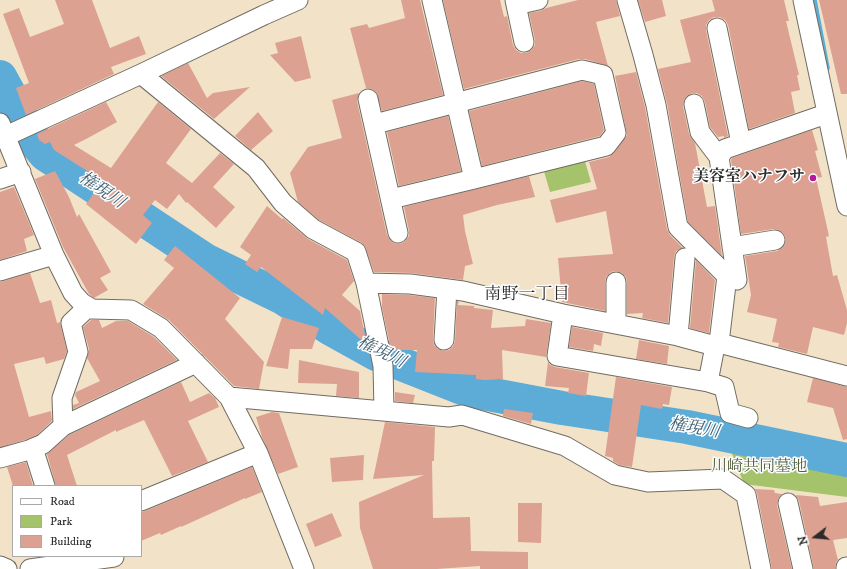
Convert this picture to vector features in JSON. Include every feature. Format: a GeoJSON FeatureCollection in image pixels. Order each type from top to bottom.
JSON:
{"type":"FeatureCollection","features":[{"type":"Feature","properties":{"kind":"street"},"geometry":{"type":"LineString","coordinates":[[298,0],[261,7],[141,74],[11,128],[21,172],[54,255],[73,293],[82,303],[92,309],[131,310],[161,328],[229,397],[258,453],[304,569]]}},
{"type":"Feature","properties":{"kind":"street"},"geometry":{"type":"LineString","coordinates":[[432,0],[474,179]]}},
{"type":"Feature","properties":{"kind":"street"},"geometry":{"type":"LineString","coordinates":[[524,42],[516,2],[538,0]]}},
{"type":"Feature","properties":{"kind":"street"},"geometry":{"type":"LineString","coordinates":[[627,0],[656,105],[678,227],[727,276],[717,345],[708,382]]}},
{"type":"Feature","properties":{"kind":"street"},"geometry":{"type":"LineString","coordinates":[[803,0],[826,114],[845,185],[847,206]]}},
{"type":"Feature","properties":{"kind":"street"},"geometry":{"type":"LineString","coordinates":[[717,28],[741,143]]}},
{"type":"Feature","properties":{"kind":"street"},"geometry":{"type":"LineString","coordinates":[[374,124],[582,70],[602,75],[616,134],[606,146],[390,198]]}},
{"type":"Feature","properties":{"kind":"street"},"geometry":{"type":"LineString","coordinates":[[141,74],[256,168],[283,203],[313,229],[356,252],[366,283],[382,358],[384,410]]}},
{"type":"Feature","properties":{"kind":"street"},"geometry":{"type":"LineString","coordinates":[[368,99],[398,234]]}},
{"type":"Feature","properties":{"kind":"street"},"geometry":{"type":"LineString","coordinates":[[694,104],[700,132],[719,157],[737,280]]}},
{"type":"Feature","properties":{"kind":"street"},"geometry":{"type":"LineString","coordinates":[[719,157],[725,149],[826,114]]}},
{"type":"Feature","properties":{"kind":"street"},"geometry":{"type":"LineString","coordinates":[[0,179],[21,172]]}},
{"type":"Feature","properties":{"kind":"street"},"geometry":{"type":"LineString","coordinates":[[732,247],[775,240]]}},
{"type":"Feature","properties":{"kind":"street"},"geometry":{"type":"LineString","coordinates":[[0,271],[54,255]]}},
{"type":"Feature","properties":{"kind":"street"},"geometry":{"type":"LineString","coordinates":[[678,336],[685,258]]}},
{"type":"Feature","properties":{"kind":"street"},"geometry":{"type":"LineString","coordinates":[[616,282],[616,324]]}},
{"type":"Feature","properties":{"kind":"street"},"geometry":{"type":"LineString","coordinates":[[366,283],[410,284],[464,291],[563,314],[678,336],[847,376]]}},
{"type":"Feature","properties":{"kind":"street"},"geometry":{"type":"LineString","coordinates":[[444,340],[447,289]]}},
{"type":"Feature","properties":{"kind":"street"},"geometry":{"type":"LineString","coordinates":[[63,426],[62,398],[78,352],[71,323],[88,307]]}},
{"type":"Feature","properties":{"kind":"street"},"geometry":{"type":"LineString","coordinates":[[563,314],[556,356],[708,382],[724,387],[730,413],[748,418]]}},
{"type":"Feature","properties":{"kind":"street"},"geometry":{"type":"LineString","coordinates":[[0,458],[43,444],[63,426],[196,363]]}},
{"type":"Feature","properties":{"kind":"street"},"geometry":{"type":"LineString","coordinates":[[229,397],[449,417],[462,415],[565,446],[615,475],[648,482],[723,479],[746,495],[761,569]]}},
{"type":"Feature","properties":{"kind":"street"},"geometry":{"type":"LineString","coordinates":[[33,448],[45,485]]}},
{"type":"Feature","properties":{"kind":"street"},"geometry":{"type":"LineString","coordinates":[[142,501],[258,453]]}},
{"type":"Feature","properties":{"kind":"street"},"geometry":{"type":"LineString","coordinates":[[788,503],[803,569]]}},
{"type":"Feature","properties":{"kind":"street"},"geometry":{"type":"LineString","coordinates":[[30,569],[115,561]]}},
{"type":"Feature","properties":{"kind":"street"},"geometry":{"type":"LineString","coordinates":[[0,566],[7,569]]}},
{"type":"Feature","properties":{"kind":"green space"},"geometry":{"type":"Polygon","coordinates":[[[584,158],[591,182],[550,192],[543,168],[584,158]]]}},
{"type":"Feature","properties":{"kind":"green space","name":"川崎共同墓地"},"geometry":{"type":"Polygon","coordinates":[[[727,441],[847,470],[847,497],[744,484],[727,441]]]}},
{"type":"Feature","properties":{"kind":"building"},"geometry":{"type":"Polygon","coordinates":[[[55,0],[92,0],[110,48],[139,36],[146,54],[111,67],[114,74],[26,115],[16,88],[29,83],[3,14],[19,8],[30,37],[64,24],[55,0]]]}},
{"type":"Feature","properties":{"kind":"building"},"geometry":{"type":"Polygon","coordinates":[[[401,0],[420,0],[443,95],[382,111],[376,92],[372,89],[366,88],[350,28],[367,24],[369,28],[405,18],[401,0]]]}},
{"type":"Feature","properties":{"kind":"building"},"geometry":{"type":"Polygon","coordinates":[[[443,0],[500,0],[504,17],[507,16],[513,45],[516,50],[521,53],[526,53],[535,45],[529,13],[578,0],[616,0],[620,16],[596,22],[608,66],[585,59],[579,59],[464,89],[443,0]]]}},
{"type":"Feature","properties":{"kind":"building"},"geometry":{"type":"Polygon","coordinates":[[[638,0],[662,0],[666,16],[645,22],[638,0]]]}},
{"type":"Feature","properties":{"kind":"building"},"geometry":{"type":"Polygon","coordinates":[[[712,0],[784,0],[789,21],[786,21],[799,75],[797,75],[800,90],[791,92],[795,113],[749,129],[728,25],[725,20],[720,17],[714,17],[709,20],[706,25],[706,30],[728,136],[724,138],[724,136],[718,137],[710,127],[705,102],[702,96],[697,93],[692,93],[684,100],[683,106],[689,134],[695,143],[707,207],[715,206],[722,256],[688,222],[667,103],[658,69],[691,62],[680,20],[715,11],[712,0]]]}},
{"type":"Feature","properties":{"kind":"building"},"geometry":{"type":"Polygon","coordinates":[[[819,0],[847,0],[847,94],[841,94],[819,0]]]}},
{"type":"Feature","properties":{"kind":"building"},"geometry":{"type":"Polygon","coordinates":[[[301,36],[311,78],[295,82],[270,55],[278,53],[275,43],[301,36]]]}},
{"type":"Feature","properties":{"kind":"building"},"geometry":{"type":"Polygon","coordinates":[[[188,63],[207,98],[213,93],[250,87],[214,119],[161,76],[188,63]]]}},
{"type":"Feature","properties":{"kind":"building"},"geometry":{"type":"Polygon","coordinates":[[[636,72],[645,107],[667,229],[670,235],[683,248],[676,251],[674,257],[668,323],[642,318],[643,313],[627,314],[626,277],[622,273],[616,271],[611,272],[606,277],[605,311],[562,302],[558,258],[613,254],[606,211],[556,223],[550,200],[597,189],[589,162],[609,157],[614,153],[627,135],[615,76],[636,72]]]}},
{"type":"Feature","properties":{"kind":"building"},"geometry":{"type":"Polygon","coordinates":[[[582,81],[594,84],[604,130],[600,136],[482,166],[469,111],[582,81]]]}},
{"type":"Feature","properties":{"kind":"building"},"geometry":{"type":"Polygon","coordinates":[[[359,93],[357,101],[387,235],[394,243],[400,244],[409,236],[404,207],[529,176],[535,197],[497,205],[463,215],[465,231],[473,264],[465,266],[463,280],[411,273],[374,272],[366,249],[362,243],[319,220],[298,202],[290,173],[308,147],[342,138],[332,100],[359,93]]]}},
{"type":"Feature","properties":{"kind":"building"},"geometry":{"type":"Polygon","coordinates":[[[106,102],[117,122],[74,145],[111,168],[158,102],[191,129],[166,163],[192,183],[220,153],[234,164],[213,187],[235,207],[216,228],[187,202],[186,203],[179,194],[167,209],[155,200],[143,215],[152,223],[136,244],[86,204],[103,181],[54,150],[50,142],[45,144],[39,140],[37,134],[106,102]]]}},
{"type":"Feature","properties":{"kind":"building"},"geometry":{"type":"Polygon","coordinates":[[[258,112],[273,131],[251,150],[235,136],[258,112]]]}},
{"type":"Feature","properties":{"kind":"building"},"geometry":{"type":"Polygon","coordinates":[[[448,116],[461,171],[399,186],[387,132],[448,116]]]}},
{"type":"Feature","properties":{"kind":"building"},"geometry":{"type":"Polygon","coordinates":[[[812,130],[818,150],[815,151],[822,177],[816,178],[829,236],[826,237],[833,276],[837,275],[847,310],[847,323],[844,335],[813,327],[807,354],[778,347],[779,343],[772,342],[777,319],[747,312],[751,295],[745,256],[777,251],[785,244],[786,239],[783,233],[774,229],[741,234],[731,160],[732,158],[812,130]]]}},
{"type":"Feature","properties":{"kind":"building"},"geometry":{"type":"Polygon","coordinates":[[[55,171],[69,197],[77,217],[79,214],[111,272],[100,278],[108,290],[94,298],[89,294],[63,247],[35,179],[55,171]]]}},
{"type":"Feature","properties":{"kind":"building"},"geometry":{"type":"Polygon","coordinates":[[[14,187],[34,235],[24,239],[27,251],[0,260],[0,192],[14,187]]]}},
{"type":"Feature","properties":{"kind":"building"},"geometry":{"type":"Polygon","coordinates":[[[267,206],[308,239],[347,260],[354,281],[342,295],[360,311],[367,345],[325,308],[323,315],[261,267],[257,272],[245,264],[251,255],[240,247],[267,206]]]}},
{"type":"Feature","properties":{"kind":"building"},"geometry":{"type":"Polygon","coordinates":[[[175,246],[240,298],[225,319],[264,362],[259,389],[234,386],[169,320],[143,304],[174,268],[164,260],[175,246]]]}},
{"type":"Feature","properties":{"kind":"building"},"geometry":{"type":"Polygon","coordinates":[[[696,260],[715,280],[709,333],[690,328],[696,260]]]}},
{"type":"Feature","properties":{"kind":"building"},"geometry":{"type":"Polygon","coordinates":[[[30,273],[40,303],[51,300],[57,323],[60,322],[67,351],[64,359],[46,364],[44,357],[14,364],[29,417],[51,411],[52,421],[37,435],[0,447],[0,282],[30,273]]]}},
{"type":"Feature","properties":{"kind":"building"},"geometry":{"type":"Polygon","coordinates":[[[382,294],[435,298],[433,340],[434,345],[443,351],[449,350],[455,341],[457,301],[459,302],[458,305],[474,306],[474,308],[493,310],[491,328],[525,326],[526,319],[551,323],[546,357],[502,350],[503,379],[484,380],[476,379],[476,375],[415,372],[417,350],[391,350],[382,307],[382,294]]]}},
{"type":"Feature","properties":{"kind":"building"},"geometry":{"type":"Polygon","coordinates":[[[282,317],[319,328],[312,349],[290,349],[288,369],[266,366],[282,317]]]}},
{"type":"Feature","properties":{"kind":"building"},"geometry":{"type":"Polygon","coordinates":[[[91,320],[99,320],[102,328],[116,321],[128,321],[154,337],[177,360],[73,409],[73,405],[79,403],[75,395],[76,392],[100,381],[87,358],[89,349],[83,327],[91,320]]]}},
{"type":"Feature","properties":{"kind":"building"},"geometry":{"type":"Polygon","coordinates":[[[572,327],[603,333],[601,346],[594,344],[593,351],[569,347],[572,327]]]}},
{"type":"Feature","properties":{"kind":"building"},"geometry":{"type":"Polygon","coordinates":[[[639,340],[669,346],[667,364],[636,359],[639,340]]]}},
{"type":"Feature","properties":{"kind":"building"},"geometry":{"type":"Polygon","coordinates":[[[299,360],[359,372],[359,398],[336,396],[337,384],[298,383],[299,360]]]}},
{"type":"Feature","properties":{"kind":"building"},"geometry":{"type":"Polygon","coordinates":[[[548,362],[550,365],[555,367],[589,373],[586,396],[568,393],[569,388],[545,386],[548,362]]]}},
{"type":"Feature","properties":{"kind":"building"},"geometry":{"type":"Polygon","coordinates":[[[616,377],[672,387],[669,405],[663,404],[662,409],[641,405],[632,467],[619,465],[613,461],[613,458],[605,456],[616,377]]]}},
{"type":"Feature","properties":{"kind":"building"},"geometry":{"type":"Polygon","coordinates":[[[813,378],[847,387],[847,439],[843,440],[833,408],[807,402],[813,378]]]}},
{"type":"Feature","properties":{"kind":"building"},"geometry":{"type":"Polygon","coordinates":[[[181,382],[190,402],[209,393],[215,398],[219,407],[188,421],[208,462],[172,476],[144,420],[116,432],[116,430],[67,455],[77,485],[56,485],[47,454],[69,435],[181,382]]]}},
{"type":"Feature","properties":{"kind":"building"},"geometry":{"type":"Polygon","coordinates":[[[395,392],[415,395],[413,403],[395,401],[395,392]]]}},
{"type":"Feature","properties":{"kind":"building"},"geometry":{"type":"Polygon","coordinates":[[[504,409],[533,413],[531,424],[503,416],[504,409]]]}},
{"type":"Feature","properties":{"kind":"building"},"geometry":{"type":"Polygon","coordinates":[[[272,412],[279,413],[298,467],[278,474],[262,437],[256,417],[272,412]]]}},
{"type":"Feature","properties":{"kind":"building"},"geometry":{"type":"Polygon","coordinates":[[[385,422],[435,427],[434,461],[432,461],[433,518],[470,517],[471,551],[528,552],[528,569],[480,569],[480,566],[437,569],[373,569],[360,528],[359,502],[424,475],[373,479],[385,422]]]}},
{"type":"Feature","properties":{"kind":"building"},"geometry":{"type":"Polygon","coordinates":[[[364,455],[363,480],[332,482],[330,458],[364,455]]]}},
{"type":"Feature","properties":{"kind":"building"},"geometry":{"type":"Polygon","coordinates":[[[26,462],[33,485],[13,485],[7,467],[26,462]]]}},
{"type":"Feature","properties":{"kind":"building"},"geometry":{"type":"Polygon","coordinates":[[[252,467],[262,492],[245,498],[181,527],[161,535],[160,533],[142,541],[142,512],[252,467]]]}},
{"type":"Feature","properties":{"kind":"building"},"geometry":{"type":"Polygon","coordinates":[[[754,489],[774,490],[775,493],[782,494],[778,499],[777,505],[792,569],[772,569],[757,493],[754,489]]]}},
{"type":"Feature","properties":{"kind":"building"},"geometry":{"type":"Polygon","coordinates":[[[796,495],[818,497],[820,506],[847,502],[847,538],[833,540],[838,560],[836,562],[835,569],[814,569],[799,501],[796,495]]]}},
{"type":"Feature","properties":{"kind":"building"},"geometry":{"type":"Polygon","coordinates":[[[518,503],[542,503],[541,543],[518,542],[518,503]]]}},
{"type":"Feature","properties":{"kind":"building"},"geometry":{"type":"Polygon","coordinates":[[[332,513],[342,536],[315,547],[306,524],[332,513]]]}},
{"type":"Feature","properties":{"kind":"waterway"},"geometry":{"type":"LineString","coordinates":[[814,0],[827,68]]}},
{"type":"Feature","properties":{"kind":"waterway","name":"権現川"},"geometry":{"type":"LineString","coordinates":[[0,77],[36,143],[45,154],[205,260],[283,298],[331,329],[376,354],[467,390],[562,408],[687,427],[847,460]]}},
{"type":"Feature","properties":{"kind":"place","name":"美容室ハナフサ"},"geometry":{"type":"Point","coordinates":[813,178]}},
{"type":"Feature","properties":{"kind":"district","name":"南野一丁目"},"geometry":{"type":"Point","coordinates":[527,295]}}]}
